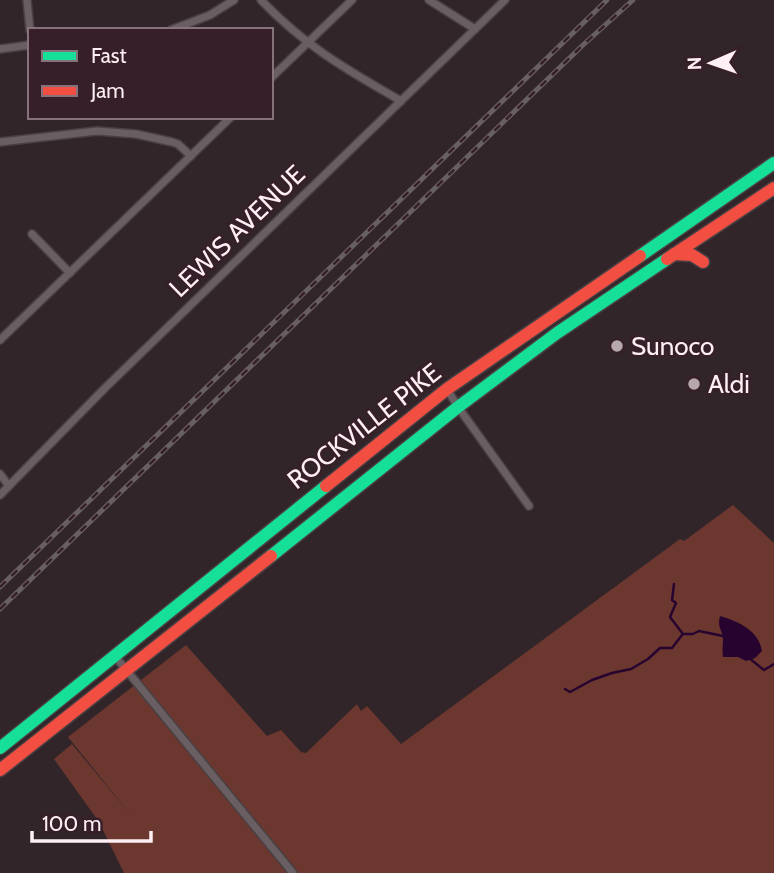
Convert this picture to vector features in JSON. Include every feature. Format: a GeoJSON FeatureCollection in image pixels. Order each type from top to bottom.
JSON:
{"type":"FeatureCollection","features":[{"type":"Feature","properties":{"kind":"main road","name":"ROCKVILLE PIKE"},"geometry":{"type":"LineString","coordinates":[[0,748],[447,389],[774,163]]}},
{"type":"Feature","properties":{"kind":"main road","name":"ROCKVILLE PIKE"},"geometry":{"type":"LineString","coordinates":[[0,770],[458,407],[557,334],[774,188]]}},
{"type":"Feature","properties":{"kind":"main road"},"geometry":{"type":"LineString","coordinates":[[758,198],[774,195]]}},
{"type":"Feature","properties":{"kind":"main road"},"geometry":{"type":"LineString","coordinates":[[674,254],[692,255],[704,262],[705,234]]}},
{"type":"Feature","properties":{"kind":"main road"},"geometry":{"type":"LineString","coordinates":[[19,733],[29,746]]}},
{"type":"Feature","properties":{"kind":"street"},"geometry":{"type":"LineString","coordinates":[[27,0],[30,28]]}},
{"type":"Feature","properties":{"kind":"street"},"geometry":{"type":"LineString","coordinates":[[176,28],[210,15],[234,0]]}},
{"type":"Feature","properties":{"kind":"street"},"geometry":{"type":"LineString","coordinates":[[261,0],[307,43],[330,60],[401,100]]}},
{"type":"Feature","properties":{"kind":"street"},"geometry":{"type":"LineString","coordinates":[[273,76],[352,0]]}},
{"type":"Feature","properties":{"kind":"street"},"geometry":{"type":"LineString","coordinates":[[429,0],[475,29]]}},
{"type":"Feature","properties":{"kind":"street","name":"LEWIS AVENUE"},"geometry":{"type":"LineString","coordinates":[[0,495],[104,389],[505,0]]}},
{"type":"Feature","properties":{"kind":"street"},"geometry":{"type":"LineString","coordinates":[[0,48],[28,46]]}},
{"type":"Feature","properties":{"kind":"street"},"geometry":{"type":"LineString","coordinates":[[0,340],[229,119]]}},
{"type":"Feature","properties":{"kind":"street"},"geometry":{"type":"LineString","coordinates":[[0,142],[97,131],[136,134],[172,142],[191,156]]}},
{"type":"Feature","properties":{"kind":"street"},"geometry":{"type":"LineString","coordinates":[[33,234],[70,273]]}},
{"type":"Feature","properties":{"kind":"street"},"geometry":{"type":"LineString","coordinates":[[447,389],[529,506]]}},
{"type":"Feature","properties":{"kind":"street"},"geometry":{"type":"LineString","coordinates":[[0,474],[9,486]]}},
{"type":"Feature","properties":{"kind":"street"},"geometry":{"type":"LineString","coordinates":[[114,655],[293,873]]}},
{"type":"Feature","properties":{"kind":"shaded area"},"geometry":{"type":"Polygon","coordinates":[[[733,505],[774,543],[774,873],[124,873],[99,822],[54,759],[72,744],[131,815],[68,737],[186,645],[267,736],[281,730],[301,752],[306,753],[357,704],[361,711],[367,706],[401,744],[680,539],[684,541],[733,505]]]}},
{"type":"Feature","properties":{"kind":"shaded area"},"geometry":{"type":"Polygon","coordinates":[[[720,616],[740,624],[757,637],[762,651],[755,658],[746,661],[738,657],[723,657],[720,616]]]}},
{"type":"Feature","properties":{"kind":"waterway"},"geometry":{"type":"LineString","coordinates":[[674,584],[672,600],[676,603],[670,617],[683,634],[699,631],[723,636]]}},
{"type":"Feature","properties":{"kind":"waterway"},"geometry":{"type":"LineString","coordinates":[[565,689],[570,692],[592,680],[631,669],[660,648],[672,648],[682,635]]}},
{"type":"Feature","properties":{"kind":"waterway"},"geometry":{"type":"LineString","coordinates":[[749,658],[764,670],[774,664]]}},
{"type":"Feature","properties":{"kind":"railway"},"geometry":{"type":"LineString","coordinates":[[0,587],[607,0]]}},
{"type":"Feature","properties":{"kind":"railway"},"geometry":{"type":"LineString","coordinates":[[0,609],[583,45],[633,0]]}},
{"type":"Feature","properties":{"kind":"traffic: fast"},"geometry":{"type":"LineString","coordinates":[[640,256],[774,163]]}},
{"type":"Feature","properties":{"kind":"traffic: fast"},"geometry":{"type":"LineString","coordinates":[[271,556],[458,407],[557,333],[667,259]]}},
{"type":"Feature","properties":{"kind":"traffic: fast"},"geometry":{"type":"LineString","coordinates":[[0,748],[326,486]]}},
{"type":"Feature","properties":{"kind":"traffic: jam"},"geometry":{"type":"LineString","coordinates":[[667,259],[774,188]]}},
{"type":"Feature","properties":{"kind":"traffic: jam"},"geometry":{"type":"LineString","coordinates":[[674,254],[692,255],[703,262]]}},
{"type":"Feature","properties":{"kind":"traffic: jam"},"geometry":{"type":"LineString","coordinates":[[326,486],[447,389],[640,256]]}},
{"type":"Feature","properties":{"kind":"traffic: jam"},"geometry":{"type":"LineString","coordinates":[[0,770],[271,556]]}},
{"type":"Feature","properties":{"kind":"place","name":"Sunoco"},"geometry":{"type":"Point","coordinates":[617,346]}},
{"type":"Feature","properties":{"kind":"place","name":"Aldi"},"geometry":{"type":"Point","coordinates":[694,384]}}]}
